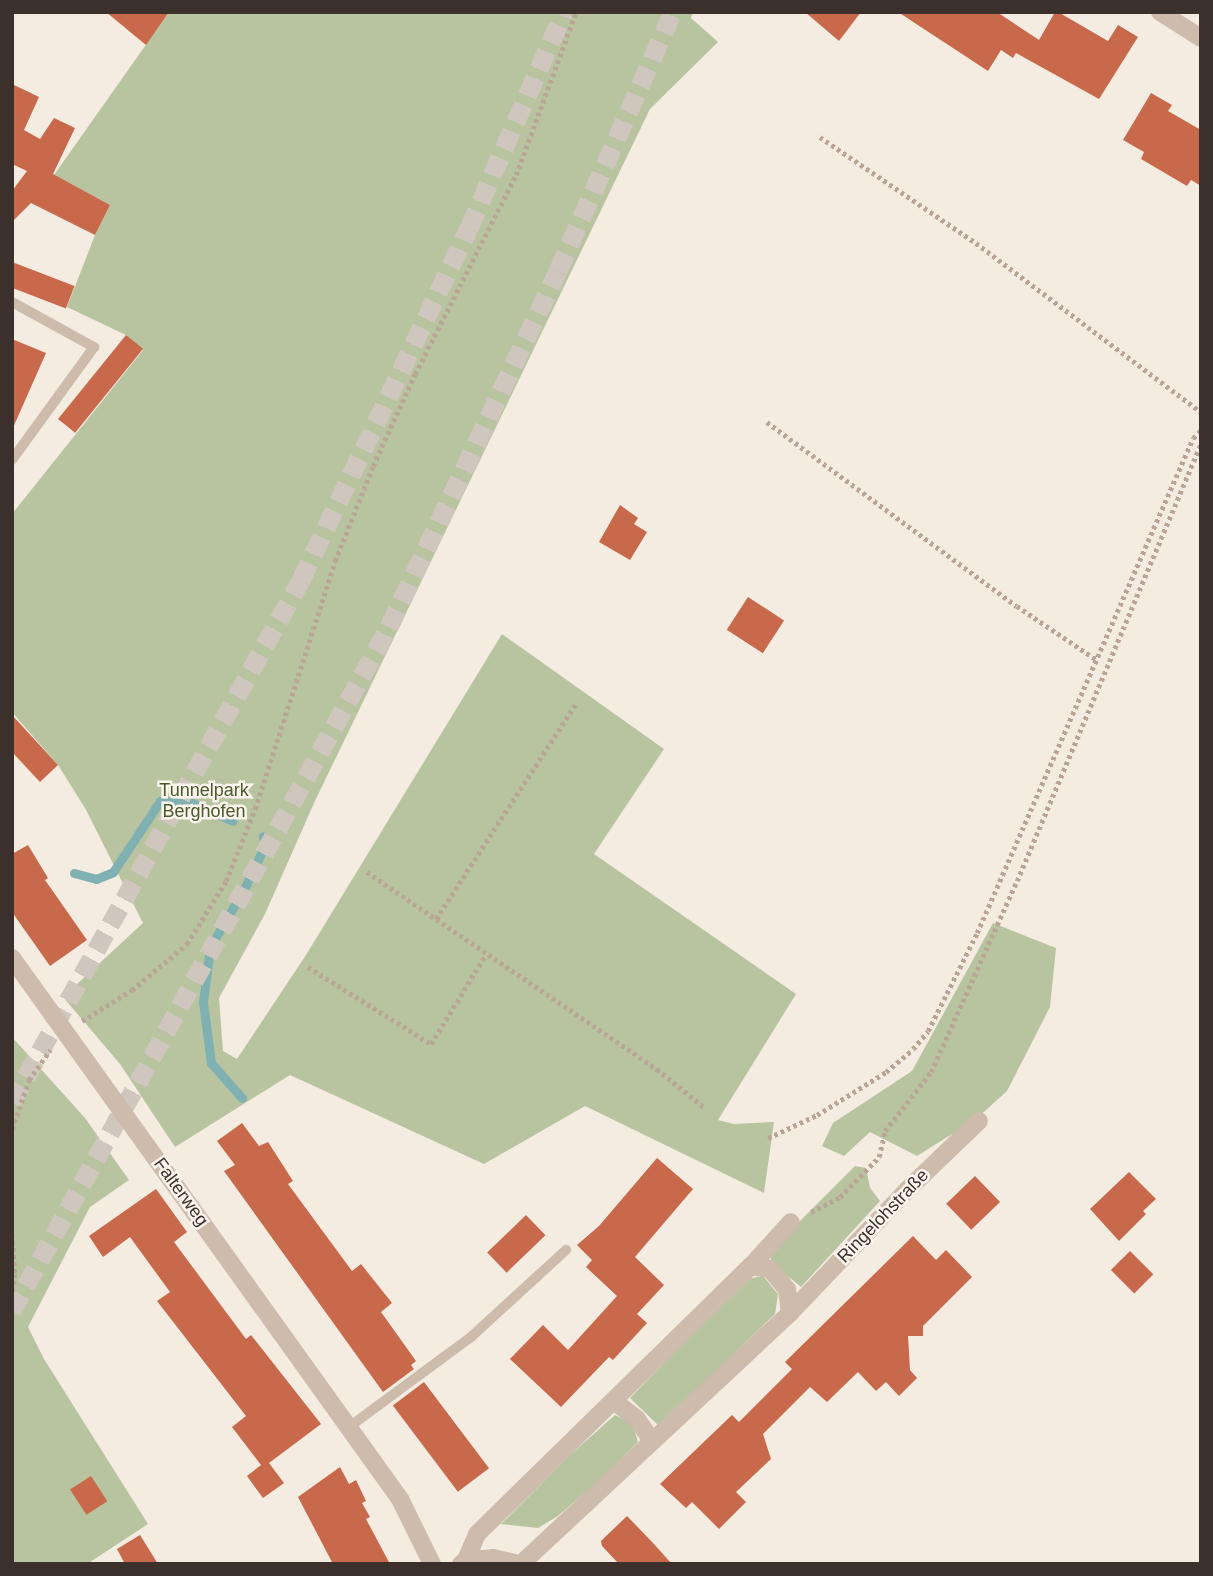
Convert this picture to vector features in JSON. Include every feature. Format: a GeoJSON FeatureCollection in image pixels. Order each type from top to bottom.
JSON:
{"type":"FeatureCollection","features":[{"type":"Feature","properties":{"kind":"street"},"geometry":{"type":"LineString","coordinates":[[1160,12],[1201,38]]}},
{"type":"Feature","properties":{"kind":"street","name":"Falterweg"},"geometry":{"type":"LineString","coordinates":[[12,958],[400,1499],[432,1564]]}},
{"type":"Feature","properties":{"kind":"street","name":"Ringelohstraße"},"geometry":{"type":"LineString","coordinates":[[464,1562],[494,1558],[520,1564],[790,1313],[906,1191],[979,1121]]}},
{"type":"Feature","properties":{"kind":"street","name":"Ringelohstraße"},"geometry":{"type":"LineString","coordinates":[[464,1562],[477,1534],[751,1266],[791,1222]]}},
{"type":"Feature","properties":{"kind":"street"},"geometry":{"type":"LineString","coordinates":[[751,1266],[769,1269],[787,1289],[790,1313]]}},
{"type":"Feature","properties":{"kind":"street"},"geometry":{"type":"LineString","coordinates":[[614,1401],[636,1418],[652,1441]]}},
{"type":"Feature","properties":{"kind":"lane"},"geometry":{"type":"LineString","coordinates":[[12,302],[94,347],[12,460]]}},
{"type":"Feature","properties":{"kind":"lane"},"geometry":{"type":"LineString","coordinates":[[349,1427],[471,1337],[566,1250]]}},
{"type":"Feature","properties":{"kind":"path"},"geometry":{"type":"LineString","coordinates":[[12,1129],[29,1080],[65,1031],[132,990],[187,944],[205,919],[226,881],[255,809],[335,561],[373,466],[415,374],[516,175],[576,12]]}},
{"type":"Feature","properties":{"kind":"path"},"geometry":{"type":"LineString","coordinates":[[820,137],[976,243],[1201,412]]}},
{"type":"Feature","properties":{"kind":"path"},"geometry":{"type":"LineString","coordinates":[[768,422],[1017,606],[1097,660]]}},
{"type":"Feature","properties":{"kind":"path"},"geometry":{"type":"LineString","coordinates":[[768,1138],[817,1115],[886,1072],[913,1049],[928,1031],[977,933],[1193,438],[1201,430]]}},
{"type":"Feature","properties":{"kind":"path"},"geometry":{"type":"LineString","coordinates":[[791,1222],[841,1198],[879,1157],[885,1131],[931,1073],[1017,881],[1201,444]]}},
{"type":"Feature","properties":{"kind":"path"},"geometry":{"type":"LineString","coordinates":[[436,919],[577,702]]}},
{"type":"Feature","properties":{"kind":"path"},"geometry":{"type":"LineString","coordinates":[[367,872],[657,1069],[704,1107]]}},
{"type":"Feature","properties":{"kind":"path"},"geometry":{"type":"LineString","coordinates":[[308,967],[431,1044],[486,954]]}},
{"type":"Feature","properties":{"kind":"path"},"geometry":{"type":"LineString","coordinates":[[12,1234],[15,1274],[12,1293]]}},
{"type":"Feature","properties":{"kind":"green space","name":"Tunnelpark Berghofen"},"geometry":{"type":"Polygon","coordinates":[[[169,12],[693,12],[691,18],[718,42],[650,109],[314,803],[265,914],[219,998],[223,1051],[237,1059],[306,955],[502,634],[664,749],[594,854],[796,994],[718,1120],[734,1124],[774,1122],[764,1193],[585,1106],[484,1164],[290,1075],[175,1147],[120,1064],[63,997],[143,923],[85,808],[58,765],[12,712],[12,514],[143,350],[126,335],[67,307],[95,235],[110,205],[54,175],[169,12]]]}},
{"type":"Feature","properties":{"kind":"green space"},"geometry":{"type":"Polygon","coordinates":[[[993,923],[1056,948],[1050,1007],[1007,1091],[976,1119],[917,1156],[870,1132],[844,1156],[822,1146],[833,1123],[912,1071],[993,923]]]}},
{"type":"Feature","properties":{"kind":"green space"},"geometry":{"type":"Polygon","coordinates":[[[12,1037],[85,1118],[129,1180],[90,1207],[28,1327],[44,1359],[148,1524],[87,1564],[12,1564],[12,1037]]]}},
{"type":"Feature","properties":{"kind":"green space"},"geometry":{"type":"Polygon","coordinates":[[[855,1166],[866,1168],[870,1188],[880,1201],[801,1287],[772,1263],[769,1252],[855,1166]]]}},
{"type":"Feature","properties":{"kind":"green space"},"geometry":{"type":"Polygon","coordinates":[[[763,1276],[778,1294],[775,1314],[659,1426],[630,1398],[746,1279],[763,1276]]]}},
{"type":"Feature","properties":{"kind":"green space"},"geometry":{"type":"Polygon","coordinates":[[[615,1415],[632,1423],[638,1442],[604,1476],[558,1516],[538,1528],[501,1524],[569,1456],[615,1415]]]}},
{"type":"Feature","properties":{"kind":"building"},"geometry":{"type":"Polygon","coordinates":[[[106,12],[169,12],[146,45],[106,12]]]}},
{"type":"Feature","properties":{"kind":"building"},"geometry":{"type":"Polygon","coordinates":[[[805,12],[861,12],[839,41],[805,12]]]}},
{"type":"Feature","properties":{"kind":"building"},"geometry":{"type":"Polygon","coordinates":[[[898,12],[997,12],[1039,40],[1055,12],[1058,12],[1108,41],[1118,25],[1138,37],[1099,99],[1016,53],[1013,58],[1001,50],[988,71],[898,12]]]}},
{"type":"Feature","properties":{"kind":"building"},"geometry":{"type":"Polygon","coordinates":[[[12,84],[39,97],[24,130],[40,139],[54,118],[75,128],[53,174],[110,205],[95,235],[31,203],[12,222],[12,191],[27,171],[12,164],[12,84]]]}},
{"type":"Feature","properties":{"kind":"building"},"geometry":{"type":"Polygon","coordinates":[[[1151,93],[1172,105],[1168,111],[1201,130],[1201,186],[1191,180],[1187,186],[1141,159],[1144,152],[1123,140],[1151,93]]]}},
{"type":"Feature","properties":{"kind":"building"},"geometry":{"type":"Polygon","coordinates":[[[12,262],[75,286],[66,308],[12,288],[12,262]]]}},
{"type":"Feature","properties":{"kind":"building"},"geometry":{"type":"Polygon","coordinates":[[[126,335],[143,349],[75,433],[58,419],[126,335]]]}},
{"type":"Feature","properties":{"kind":"building"},"geometry":{"type":"Polygon","coordinates":[[[12,339],[46,353],[12,430],[12,339]]]}},
{"type":"Feature","properties":{"kind":"building"},"geometry":{"type":"Polygon","coordinates":[[[620,505],[638,518],[634,524],[647,532],[630,560],[599,542],[620,505]]]}},
{"type":"Feature","properties":{"kind":"building"},"geometry":{"type":"Polygon","coordinates":[[[748,597],[784,620],[763,653],[727,630],[748,597]]]}},
{"type":"Feature","properties":{"kind":"building"},"geometry":{"type":"Polygon","coordinates":[[[12,715],[58,765],[40,782],[12,752],[12,715]]]}},
{"type":"Feature","properties":{"kind":"building"},"geometry":{"type":"Polygon","coordinates":[[[28,845],[48,878],[45,880],[87,940],[50,966],[12,912],[12,854],[28,845]]]}},
{"type":"Feature","properties":{"kind":"building"},"geometry":{"type":"Polygon","coordinates":[[[242,1123],[259,1146],[268,1142],[293,1181],[288,1184],[352,1271],[361,1264],[392,1303],[381,1312],[416,1361],[411,1365],[414,1369],[383,1392],[224,1171],[235,1165],[217,1141],[242,1123]]]}},
{"type":"Feature","properties":{"kind":"building"},"geometry":{"type":"Polygon","coordinates":[[[657,1158],[693,1189],[635,1257],[664,1285],[637,1314],[647,1323],[613,1360],[609,1357],[561,1407],[510,1359],[543,1325],[568,1350],[617,1296],[586,1267],[592,1260],[577,1245],[599,1226],[657,1158]]]}},
{"type":"Feature","properties":{"kind":"building"},"geometry":{"type":"Polygon","coordinates":[[[1129,1172],[1156,1199],[1143,1211],[1146,1214],[1119,1241],[1090,1209],[1129,1172]]]}},
{"type":"Feature","properties":{"kind":"building"},"geometry":{"type":"Polygon","coordinates":[[[975,1176],[1000,1202],[971,1230],[946,1204],[975,1176]]]}},
{"type":"Feature","properties":{"kind":"building"},"geometry":{"type":"Polygon","coordinates":[[[156,1189],[187,1232],[174,1242],[246,1339],[251,1335],[321,1424],[269,1463],[284,1483],[263,1498],[247,1476],[261,1465],[232,1427],[246,1416],[157,1301],[170,1292],[130,1237],[103,1257],[89,1236],[156,1189]]]}},
{"type":"Feature","properties":{"kind":"building"},"geometry":{"type":"Polygon","coordinates":[[[526,1215],[545,1235],[507,1273],[487,1253],[526,1215]]]}},
{"type":"Feature","properties":{"kind":"building"},"geometry":{"type":"Polygon","coordinates":[[[913,1236],[936,1260],[946,1250],[972,1277],[923,1326],[923,1336],[908,1336],[910,1370],[917,1378],[899,1396],[886,1382],[876,1391],[858,1372],[827,1402],[810,1387],[763,1434],[771,1459],[736,1492],[746,1502],[719,1529],[692,1502],[686,1508],[660,1484],[732,1415],[739,1422],[792,1369],[785,1362],[913,1236]]]}},
{"type":"Feature","properties":{"kind":"building"},"geometry":{"type":"Polygon","coordinates":[[[1130,1251],[1153,1274],[1134,1293],[1111,1270],[1130,1251]]]}},
{"type":"Feature","properties":{"kind":"building"},"geometry":{"type":"Polygon","coordinates":[[[424,1382],[489,1468],[458,1492],[393,1405],[424,1382]]]}},
{"type":"Feature","properties":{"kind":"building"},"geometry":{"type":"Polygon","coordinates":[[[340,1467],[349,1484],[356,1480],[366,1501],[362,1503],[370,1517],[366,1519],[390,1564],[333,1564],[298,1497],[340,1467]]]}},
{"type":"Feature","properties":{"kind":"building"},"geometry":{"type":"Polygon","coordinates":[[[91,1476],[107,1501],[86,1515],[70,1490],[91,1476]]]}},
{"type":"Feature","properties":{"kind":"building"},"geometry":{"type":"Polygon","coordinates":[[[627,1516],[672,1564],[619,1564],[602,1546],[601,1541],[627,1516]]]}},
{"type":"Feature","properties":{"kind":"building"},"geometry":{"type":"Polygon","coordinates":[[[140,1535],[158,1564],[125,1564],[117,1549],[140,1535]]]}},
{"type":"Feature","properties":{"kind":"waterway"},"geometry":{"type":"LineString","coordinates":[[74,873],[96,879],[113,872],[160,801],[186,800],[233,821]]}},
{"type":"Feature","properties":{"kind":"waterway"},"geometry":{"type":"LineString","coordinates":[[242,1098],[211,1063],[203,1002],[210,947],[245,887],[265,845],[263,836]]}},
{"type":"Feature","properties":{"kind":"tunnel"},"geometry":{"type":"LineString","coordinates":[[12,1102],[301,580],[469,228],[564,12]]}},
{"type":"Feature","properties":{"kind":"tunnel"},"geometry":{"type":"LineString","coordinates":[[12,1311],[389,627],[558,271],[673,12]]}}]}
